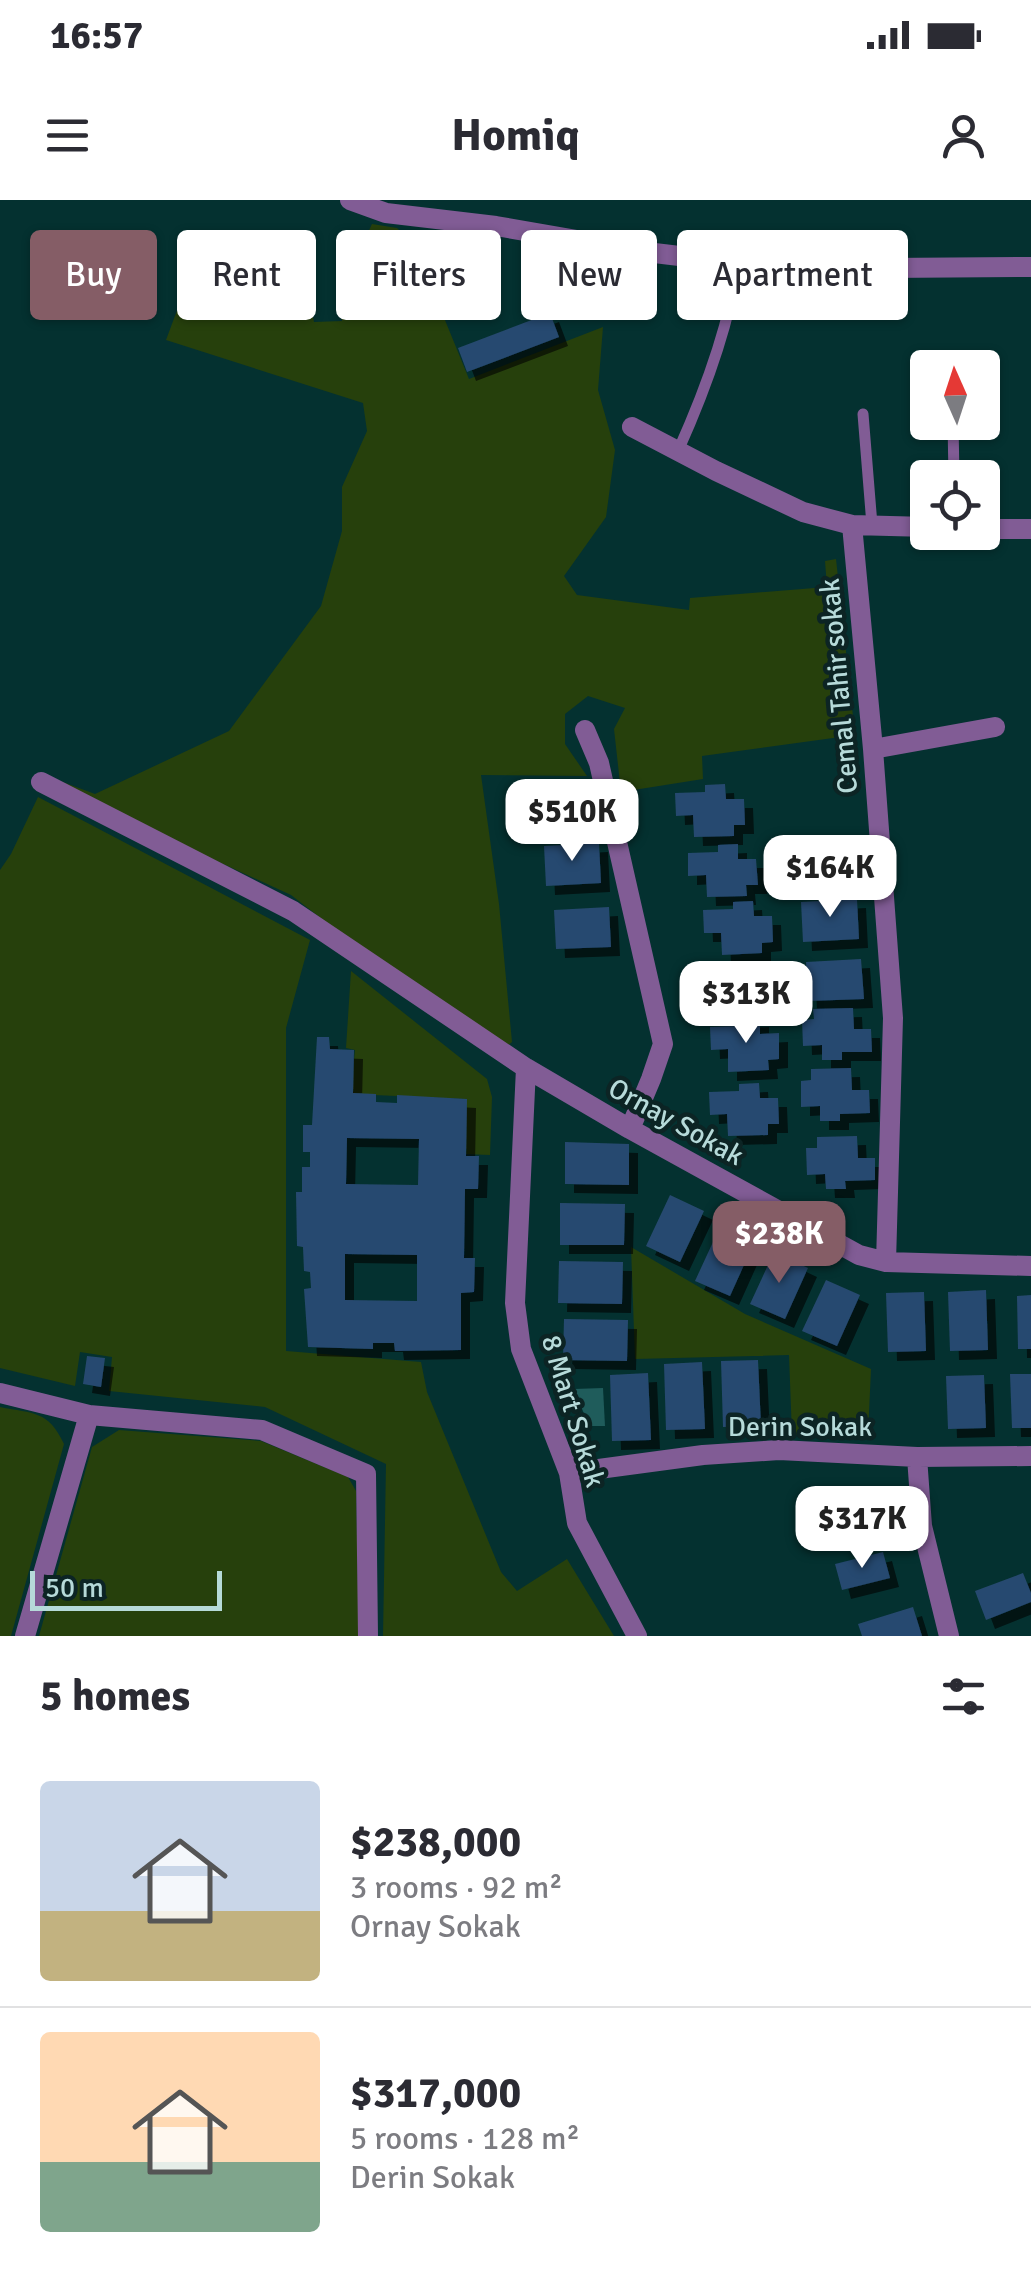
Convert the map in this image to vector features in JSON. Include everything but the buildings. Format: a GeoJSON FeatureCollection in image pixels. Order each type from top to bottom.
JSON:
{"type":"FeatureCollection","features":[{"type":"Feature","properties":{"kind":"street"},"geometry":{"type":"LineString","coordinates":[[350,200],[386,212],[677,256]]}},
{"type":"Feature","properties":{"kind":"street"},"geometry":{"type":"LineString","coordinates":[[908,268],[1031,267]]}},
{"type":"Feature","properties":{"kind":"street"},"geometry":{"type":"LineString","coordinates":[[632,426],[803,512],[862,525],[910,526]]}},
{"type":"Feature","properties":{"kind":"street","name":"Cemal Tahir sokak"},"geometry":{"type":"LineString","coordinates":[[862,525],[873,749],[893,1018],[886,1262]]}},
{"type":"Feature","properties":{"kind":"street"},"geometry":{"type":"LineString","coordinates":[[1000,528],[1031,528]]}},
{"type":"Feature","properties":{"kind":"street"},"geometry":{"type":"LineString","coordinates":[[873,749],[995,727]]}},
{"type":"Feature","properties":{"kind":"street"},"geometry":{"type":"LineString","coordinates":[[585,730],[599,763],[663,1044],[630,1129]]}},
{"type":"Feature","properties":{"kind":"street","name":"Ornay Sokak"},"geometry":{"type":"LineString","coordinates":[[40,782],[292,911],[526,1068],[860,1255],[886,1262],[1031,1266]]}},
{"type":"Feature","properties":{"kind":"street","name":"8 Mart Sokak"},"geometry":{"type":"LineString","coordinates":[[526,1068],[515,1303],[521,1349],[569,1472],[576,1524],[637,1636]]}},
{"type":"Feature","properties":{"kind":"street"},"geometry":{"type":"LineString","coordinates":[[0,1393],[89,1415],[262,1430],[366,1474],[368,1636]]}},
{"type":"Feature","properties":{"kind":"street"},"geometry":{"type":"LineString","coordinates":[[25,1636],[89,1415]]}},
{"type":"Feature","properties":{"kind":"street","name":"Derin Sokak"},"geometry":{"type":"LineString","coordinates":[[569,1472],[780,1450],[917,1457],[1031,1456]]}},
{"type":"Feature","properties":{"kind":"street"},"geometry":{"type":"LineString","coordinates":[[917,1457],[922,1526],[949,1636]]}},
{"type":"Feature","properties":{"kind":"lane"},"geometry":{"type":"LineString","coordinates":[[678,451],[727,320]]}},
{"type":"Feature","properties":{"kind":"lane"},"geometry":{"type":"LineString","coordinates":[[862,525],[863,414]]}},
{"type":"Feature","properties":{"kind":"green space"},"geometry":{"type":"Polygon","coordinates":[[[372,224],[399,230],[369,230],[372,224]]]}},
{"type":"Feature","properties":{"kind":"green space"},"geometry":{"type":"Polygon","coordinates":[[[177,310],[177,320],[445,320],[469,379],[603,327],[598,390],[615,450],[606,517],[564,576],[577,595],[689,610],[690,598],[827,587],[825,561],[836,559],[855,735],[702,756],[703,779],[621,792],[614,729],[625,708],[588,696],[565,714],[565,744],[587,776],[481,775],[499,904],[512,1042],[504,1049],[481,1042],[291,895],[86,801],[52,778],[95,794],[229,731],[321,606],[342,531],[342,487],[367,431],[363,403],[166,340],[177,310]]]}},
{"type":"Feature","properties":{"kind":"green space"},"geometry":{"type":"Polygon","coordinates":[[[38,797],[310,940],[286,1028],[286,1351],[421,1362],[427,1392],[501,1572],[517,1591],[567,1559],[614,1636],[383,1636],[386,1464],[265,1407],[109,1391],[112,1357],[80,1352],[75,1386],[0,1368],[0,870],[38,797]]]}},
{"type":"Feature","properties":{"kind":"green space"},"geometry":{"type":"Polygon","coordinates":[[[351,971],[487,1079],[492,1097],[490,1155],[464,1154],[465,1099],[351,1094],[355,1050],[346,1048],[351,971]]]}},
{"type":"Feature","properties":{"kind":"green space"},"geometry":{"type":"Polygon","coordinates":[[[631,1247],[745,1314],[871,1369],[868,1435],[792,1435],[789,1355],[635,1359],[631,1247]]]}},
{"type":"Feature","properties":{"kind":"green space"},"geometry":{"type":"Polygon","coordinates":[[[0,1407],[46,1419],[64,1444],[11,1636],[0,1636],[0,1407]]]}},
{"type":"Feature","properties":{"kind":"green space"},"geometry":{"type":"Polygon","coordinates":[[[119,1430],[261,1441],[348,1477],[356,1491],[359,1636],[39,1636],[92,1447],[119,1430]]]}},
{"type":"Feature","properties":{"kind":"water"},"geometry":{"type":"Polygon","coordinates":[[[603,1388],[605,1426],[589,1426],[574,1389],[603,1388]]]}}]}
